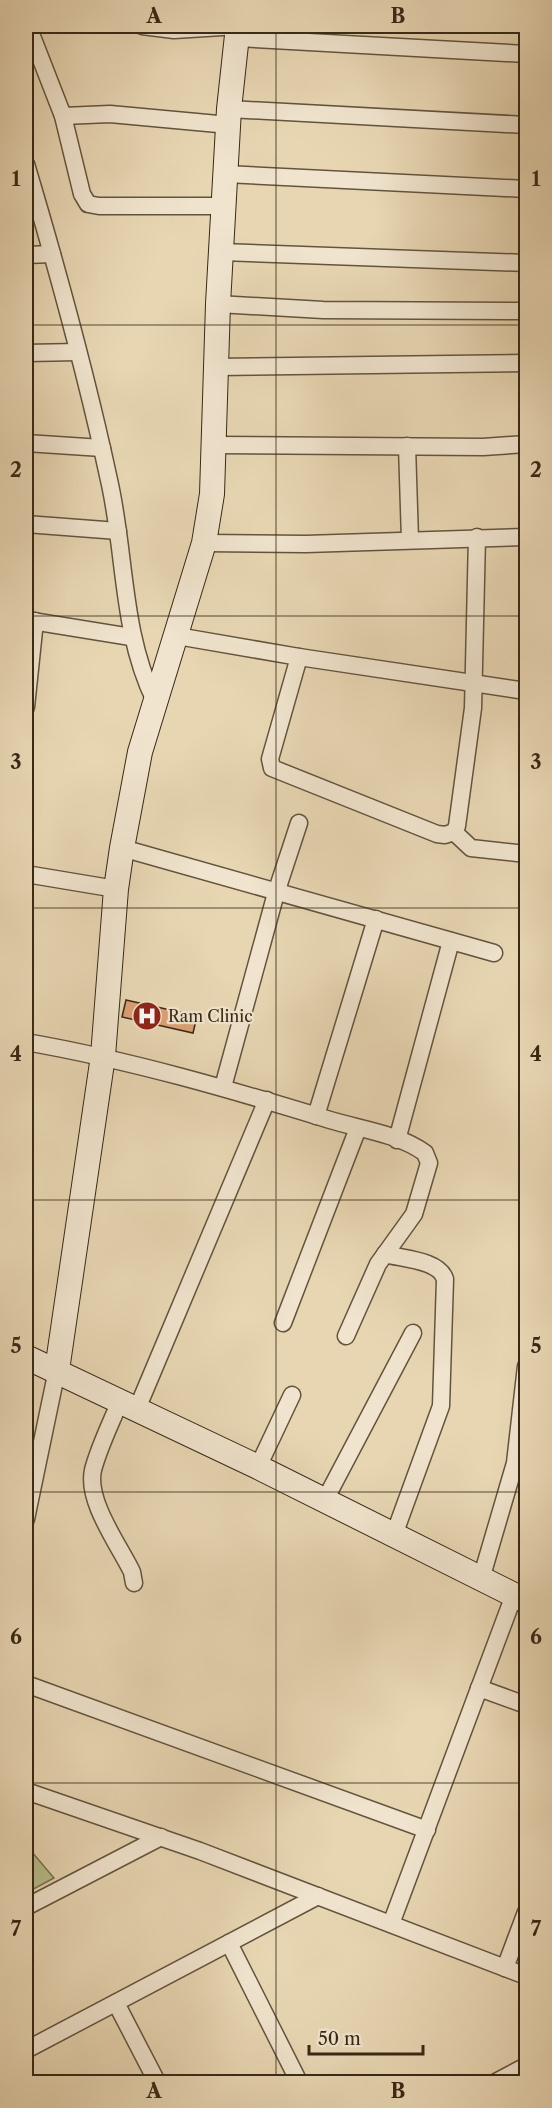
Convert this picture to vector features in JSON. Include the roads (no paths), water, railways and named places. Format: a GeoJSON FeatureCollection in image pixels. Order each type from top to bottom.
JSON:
{"type":"FeatureCollection","features":[{"type":"Feature","properties":{"kind":"street"},"geometry":{"type":"LineString","coordinates":[[28,26],[63,116],[82,194],[88,204],[99,206],[224,206]]}},
{"type":"Feature","properties":{"kind":"street"},"geometry":{"type":"LineString","coordinates":[[142,26],[174,30],[237,30],[526,54]]}},
{"type":"Feature","properties":{"kind":"street"},"geometry":{"type":"LineString","coordinates":[[26,1519],[57,1370],[103,1056],[116,889],[122,848],[140,752],[204,543],[212,494],[218,304],[229,117],[237,30]]}},
{"type":"Feature","properties":{"kind":"street"},"geometry":{"type":"LineString","coordinates":[[63,116],[110,114],[526,125]]}},
{"type":"Feature","properties":{"kind":"street"},"geometry":{"type":"LineString","coordinates":[[26,164],[52,254],[102,448],[118,531],[131,637],[141,670],[155,701]]}},
{"type":"Feature","properties":{"kind":"street"},"geometry":{"type":"LineString","coordinates":[[226,174],[526,189]]}},
{"type":"Feature","properties":{"kind":"street"},"geometry":{"type":"LineString","coordinates":[[222,252],[526,263]]}},
{"type":"Feature","properties":{"kind":"street"},"geometry":{"type":"LineString","coordinates":[[26,255],[52,254]]}},
{"type":"Feature","properties":{"kind":"street"},"geometry":{"type":"LineString","coordinates":[[218,304],[323,310],[526,311]]}},
{"type":"Feature","properties":{"kind":"street"},"geometry":{"type":"LineString","coordinates":[[26,353],[78,352]]}},
{"type":"Feature","properties":{"kind":"street"},"geometry":{"type":"LineString","coordinates":[[216,367],[526,363]]}},
{"type":"Feature","properties":{"kind":"street"},"geometry":{"type":"LineString","coordinates":[[26,443],[102,448]]}},
{"type":"Feature","properties":{"kind":"street"},"geometry":{"type":"LineString","coordinates":[[214,445],[526,444]]}},
{"type":"Feature","properties":{"kind":"street"},"geometry":{"type":"LineString","coordinates":[[407,446],[410,540]]}},
{"type":"Feature","properties":{"kind":"street"},"geometry":{"type":"LineString","coordinates":[[26,524],[118,531]]}},
{"type":"Feature","properties":{"kind":"street"},"geometry":{"type":"LineString","coordinates":[[299,657],[270,759],[272,768],[437,834],[445,835],[454,832],[457,826],[473,708],[471,683],[477,537]]}},
{"type":"Feature","properties":{"kind":"street"},"geometry":{"type":"LineString","coordinates":[[204,543],[526,537]]}},
{"type":"Feature","properties":{"kind":"street"},"geometry":{"type":"LineString","coordinates":[[26,706],[30,620],[131,637]]}},
{"type":"Feature","properties":{"kind":"street"},"geometry":{"type":"LineString","coordinates":[[177,636],[526,691]]}},
{"type":"Feature","properties":{"kind":"street"},"geometry":{"type":"LineString","coordinates":[[223,1087],[276,893],[299,823]]}},
{"type":"Feature","properties":{"kind":"street"},"geometry":{"type":"LineString","coordinates":[[454,832],[471,848],[526,854]]}},
{"type":"Feature","properties":{"kind":"street"},"geometry":{"type":"LineString","coordinates":[[122,848],[494,953]]}},
{"type":"Feature","properties":{"kind":"street"},"geometry":{"type":"LineString","coordinates":[[26,874],[116,889]]}},
{"type":"Feature","properties":{"kind":"street"},"geometry":{"type":"LineString","coordinates":[[316,1116],[376,919]]}},
{"type":"Feature","properties":{"kind":"street"},"geometry":{"type":"LineString","coordinates":[[397,1140],[451,941]]}},
{"type":"Feature","properties":{"kind":"street"},"geometry":{"type":"LineString","coordinates":[[26,1042],[103,1056],[223,1087],[397,1140],[422,1150],[427,1155],[429,1163],[411,1220],[385,1254],[346,1336]]}},
{"type":"Feature","properties":{"kind":"street"},"geometry":{"type":"LineString","coordinates":[[134,1583],[132,1572],[96,1500],[92,1484],[93,1469],[128,1405],[267,1100]]}},
{"type":"Feature","properties":{"kind":"street"},"geometry":{"type":"LineString","coordinates":[[283,1323],[358,1128]]}},
{"type":"Feature","properties":{"kind":"street"},"geometry":{"type":"LineString","coordinates":[[385,1254],[433,1266],[442,1271],[445,1279],[441,1406],[394,1535]]}},
{"type":"Feature","properties":{"kind":"street"},"geometry":{"type":"LineString","coordinates":[[325,1500],[413,1334]]}},
{"type":"Feature","properties":{"kind":"street"},"geometry":{"type":"LineString","coordinates":[[26,1357],[258,1467],[520,1598],[479,1688],[391,1924]]}},
{"type":"Feature","properties":{"kind":"street"},"geometry":{"type":"LineString","coordinates":[[482,1579],[515,1463],[526,1366]]}},
{"type":"Feature","properties":{"kind":"street"},"geometry":{"type":"LineString","coordinates":[[258,1467],[292,1395]]}},
{"type":"Feature","properties":{"kind":"street"},"geometry":{"type":"LineString","coordinates":[[26,1684],[427,1830]]}},
{"type":"Feature","properties":{"kind":"street"},"geometry":{"type":"LineString","coordinates":[[479,1688],[526,1705]]}},
{"type":"Feature","properties":{"kind":"street"},"geometry":{"type":"LineString","coordinates":[[26,1791],[318,1896],[526,1976]]}},
{"type":"Feature","properties":{"kind":"street"},"geometry":{"type":"LineString","coordinates":[[26,1907],[161,1838]]}},
{"type":"Feature","properties":{"kind":"street"},"geometry":{"type":"LineString","coordinates":[[26,2050],[318,1896]]}},
{"type":"Feature","properties":{"kind":"street"},"geometry":{"type":"LineString","coordinates":[[505,1968],[526,1912]]}},
{"type":"Feature","properties":{"kind":"street"},"geometry":{"type":"LineString","coordinates":[[229,1943],[299,2082]]}},
{"type":"Feature","properties":{"kind":"street"},"geometry":{"type":"LineString","coordinates":[[116,2002],[157,2082]]}},
{"type":"Feature","properties":{"kind":"street"},"geometry":{"type":"LineString","coordinates":[[496,2082],[526,2066]]}},
{"type":"Feature","properties":{"kind":"place","name":"Ram Clinic"},"geometry":{"type":"Point","coordinates":[147,1016]}}]}
